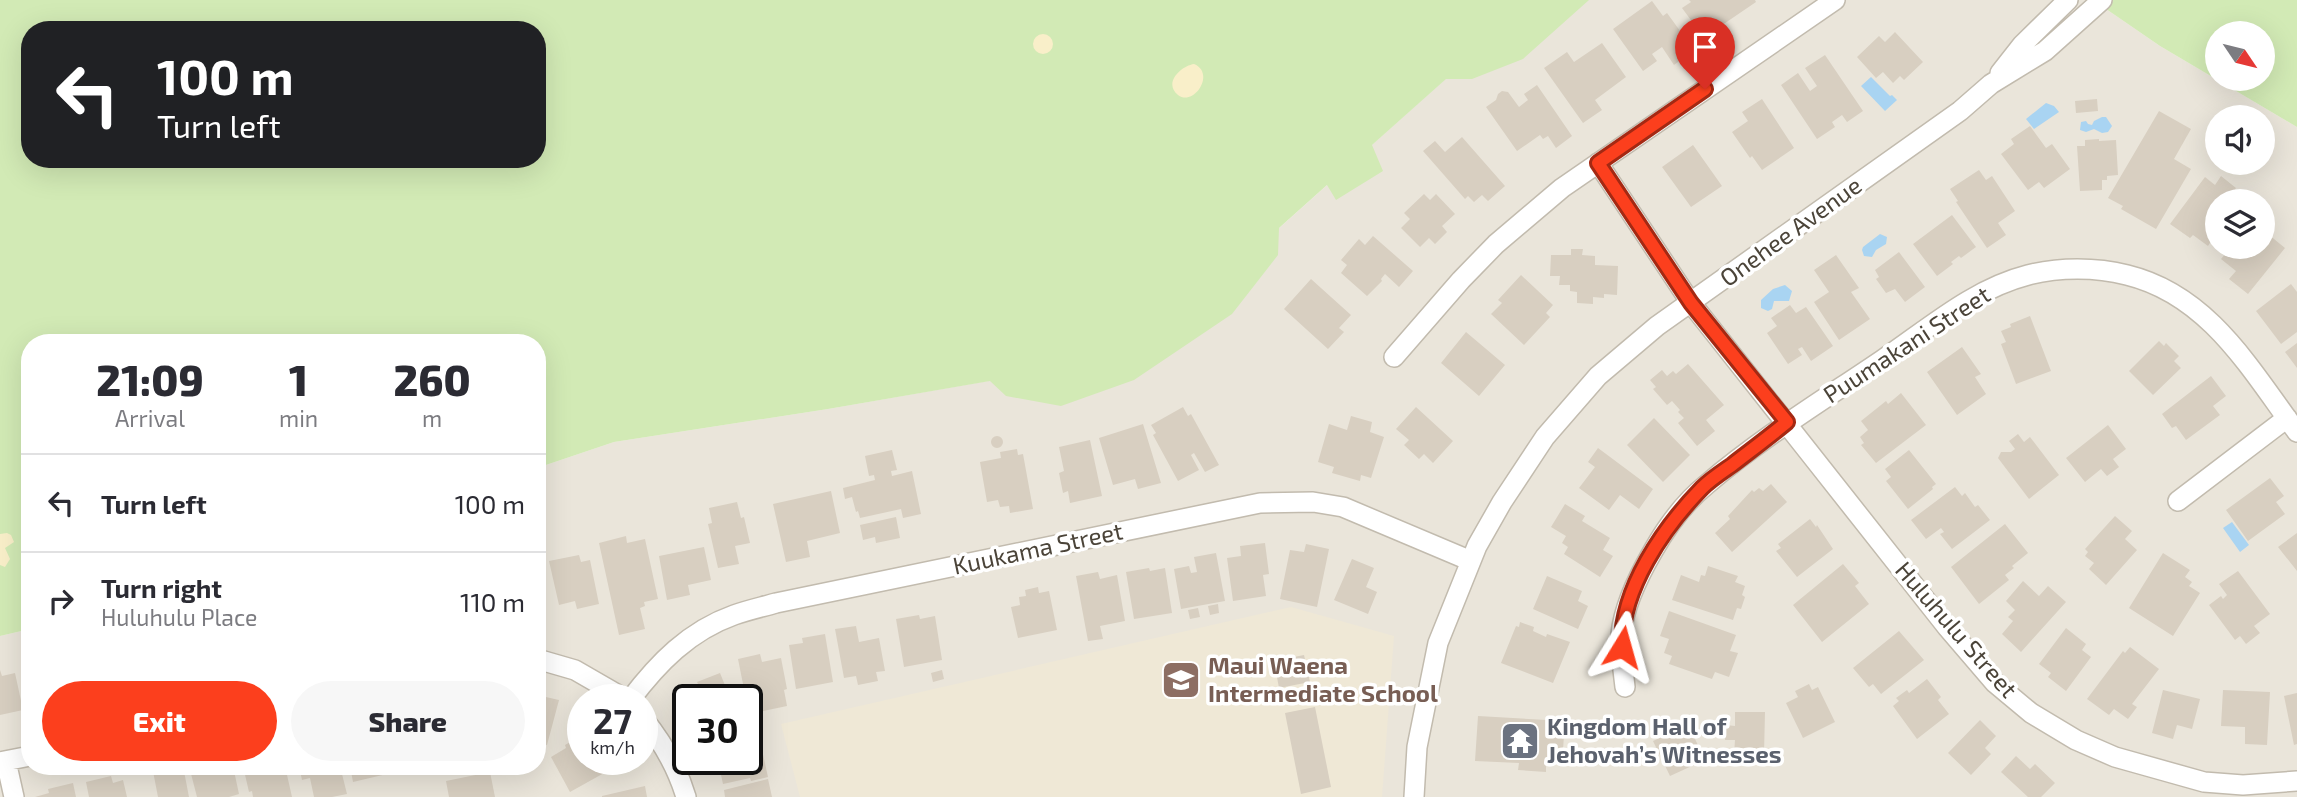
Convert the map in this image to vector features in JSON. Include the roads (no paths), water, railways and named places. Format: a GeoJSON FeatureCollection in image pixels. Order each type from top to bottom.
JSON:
{"type":"FeatureCollection","features":[{"type":"Feature","properties":{"kind":"street"},"geometry":{"type":"LineString","coordinates":[[1394,357],[1461,279],[1496,244],[1562,187],[1835,0]]}},
{"type":"Feature","properties":{"kind":"street","name":"Onehee Avenue"},"geometry":{"type":"LineString","coordinates":[[1991,84],[2022,45],[2068,0]]}},
{"type":"Feature","properties":{"kind":"street","name":"Onehee Avenue"},"geometry":{"type":"LineString","coordinates":[[1415,797],[1417,747],[1438,643],[1471,561],[1502,502],[1545,437],[1598,376],[1657,326],[1960,111],[1991,84],[2045,51],[2102,0]]}},
{"type":"Feature","properties":{"kind":"street","name":"Huluhulu Street"},"geometry":{"type":"LineString","coordinates":[[1598,163],[1691,303],[1947,627],[1995,683],[2031,713],[2076,740],[2115,757],[2164,773],[2204,782],[2230,784],[2297,781]]}},
{"type":"Feature","properties":{"kind":"street","name":"Puumakani Street"},"geometry":{"type":"LineString","coordinates":[[1625,687],[1621,632],[1633,591],[1654,549],[1676,517],[1704,486],[1787,422],[1985,291],[2028,275],[2082,269],[2127,275],[2164,288],[2198,310],[2223,334],[2243,356],[2292,425]]}},
{"type":"Feature","properties":{"kind":"street"},"geometry":{"type":"LineString","coordinates":[[2178,501],[2292,425]]}},
{"type":"Feature","properties":{"kind":"street","name":"Kuukama Street"},"geometry":{"type":"LineString","coordinates":[[642,684],[678,646],[702,630],[734,615],[776,603],[1259,503],[1312,502],[1343,507],[1471,561]]}},
{"type":"Feature","properties":{"kind":"street"},"geometry":{"type":"LineString","coordinates":[[546,662],[575,670],[600,684]]}},
{"type":"Feature","properties":{"kind":"street"},"geometry":{"type":"LineString","coordinates":[[658,740],[680,777],[686,797]]}},
{"type":"Feature","properties":{"kind":"street"},"geometry":{"type":"LineString","coordinates":[[14,797],[3,762],[21,758]]}},
{"type":"Feature","properties":{"kind":"water"},"geometry":{"type":"Polygon","coordinates":[[[1871,77],[1897,100],[1885,111],[1861,86],[1871,77]]]}},
{"type":"Feature","properties":{"kind":"water"},"geometry":{"type":"Polygon","coordinates":[[[2046,103],[2059,112],[2034,129],[2026,119],[2046,103]]]}},
{"type":"Feature","properties":{"kind":"water"},"geometry":{"type":"Polygon","coordinates":[[[2106,117],[2112,126],[2108,132],[2080,130],[2081,122],[2086,121],[2092,125],[2106,117]]]}},
{"type":"Feature","properties":{"kind":"water"},"geometry":{"type":"Polygon","coordinates":[[[1880,234],[1887,237],[1886,244],[1876,250],[1872,257],[1864,256],[1863,247],[1880,234]]]}},
{"type":"Feature","properties":{"kind":"water"},"geometry":{"type":"Polygon","coordinates":[[[1785,285],[1792,291],[1789,301],[1774,301],[1772,309],[1768,311],[1761,308],[1761,300],[1773,289],[1785,285]]]}},
{"type":"Feature","properties":{"kind":"water"},"geometry":{"type":"Polygon","coordinates":[[[2232,522],[2249,545],[2240,552],[2223,528],[2232,522]]]}},
{"type":"Feature","properties":{"kind":"place","name":"Maui Waena Intermediate School"},"geometry":{"type":"Point","coordinates":[1181,680]}},
{"type":"Feature","properties":{"kind":"place","name":"Kingdom Hall of Jehovah’s Witnesses"},"geometry":{"type":"Point","coordinates":[1520,741]}}]}
